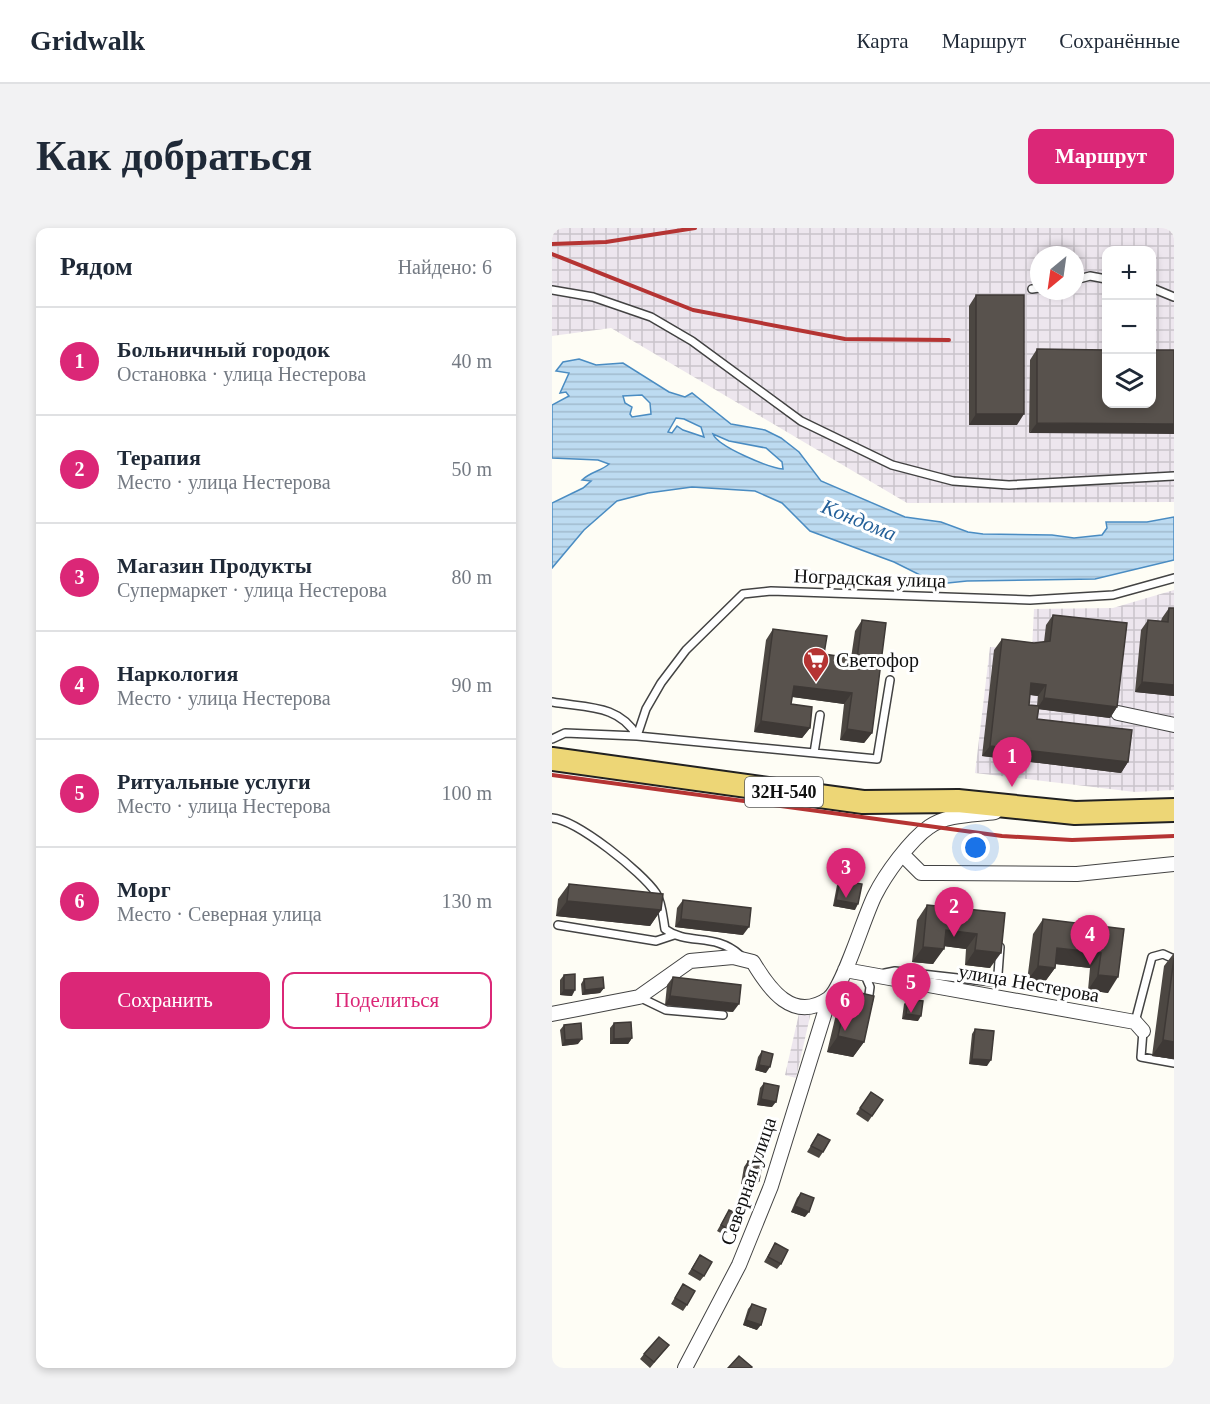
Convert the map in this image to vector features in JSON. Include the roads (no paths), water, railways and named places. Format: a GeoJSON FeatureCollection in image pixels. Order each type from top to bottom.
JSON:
{"type":"FeatureCollection","features":[{"type":"Feature","properties":{"kind":"main road","name":"32Н-540"},"geometry":{"type":"LineString","coordinates":[[552,759],[863,802],[958,801],[1075,813],[1174,810]]}},
{"type":"Feature","properties":{"kind":"street"},"geometry":{"type":"LineString","coordinates":[[1118,712],[1174,725]]}},
{"type":"Feature","properties":{"kind":"street"},"geometry":{"type":"LineString","coordinates":[[552,1014],[639,997],[690,961],[733,957],[753,963],[767,987],[780,999],[793,1006],[811,1006],[829,999],[845,970],[875,895],[903,855],[929,827],[947,818],[1017,808]]}},
{"type":"Feature","properties":{"kind":"street"},"geometry":{"type":"LineString","coordinates":[[903,855],[921,873],[1077,874],[1174,864]]}},
{"type":"Feature","properties":{"kind":"street","name":"улица Нестерова"},"geometry":{"type":"LineString","coordinates":[[845,970],[1139,1027]]}},
{"type":"Feature","properties":{"kind":"street","name":"Северная улица"},"geometry":{"type":"LineString","coordinates":[[685,1368],[739,1265],[771,1186],[829,999]]}},
{"type":"Feature","properties":{"kind":"lane"},"geometry":{"type":"LineString","coordinates":[[1084,278],[1102,278]]}},
{"type":"Feature","properties":{"kind":"lane"},"geometry":{"type":"LineString","coordinates":[[552,290],[593,297],[651,317],[692,341],[801,421],[892,465],[953,481],[1010,485],[1174,476]]}},
{"type":"Feature","properties":{"kind":"lane"},"geometry":{"type":"LineString","coordinates":[[1156,290],[1174,297]]}},
{"type":"Feature","properties":{"kind":"lane","name":"Ноградская улица"},"geometry":{"type":"LineString","coordinates":[[637,736],[646,709],[661,683],[686,650],[743,594],[771,591],[1030,600],[1113,596],[1174,578]]}},
{"type":"Feature","properties":{"kind":"lane"},"geometry":{"type":"LineString","coordinates":[[552,740],[565,733],[637,736],[877,759],[890,680]]}},
{"type":"Feature","properties":{"kind":"lane"},"geometry":{"type":"LineString","coordinates":[[552,702],[610,711],[629,722],[637,736]]}},
{"type":"Feature","properties":{"kind":"lane"},"geometry":{"type":"LineString","coordinates":[[814,753],[820,715]]}},
{"type":"Feature","properties":{"kind":"lane"},"geometry":{"type":"LineString","coordinates":[[552,818],[560,819],[590,835],[648,883],[658,896],[665,929],[674,936]]}},
{"type":"Feature","properties":{"kind":"lane"},"geometry":{"type":"LineString","coordinates":[[558,925],[656,941],[674,936],[712,939],[730,946],[747,961]]}},
{"type":"Feature","properties":{"kind":"lane"},"geometry":{"type":"LineString","coordinates":[[867,1010],[870,975],[895,971],[993,982],[998,974],[1000,941]]}},
{"type":"Feature","properties":{"kind":"lane"},"geometry":{"type":"LineString","coordinates":[[1174,959],[1162,954],[1152,957],[1139,1027],[1141,1057],[1174,1063]]}},
{"type":"Feature","properties":{"kind":"lane"},"geometry":{"type":"LineString","coordinates":[[639,997],[666,1010],[723,1015]]}},
{"type":"Feature","properties":{"kind":"water","name":"Кондома"},"geometry":{"type":"Polygon","coordinates":[[[579,359],[596,365],[623,363],[669,392],[685,397],[692,393],[731,424],[765,430],[781,438],[799,452],[821,481],[905,517],[941,522],[968,532],[983,534],[1052,535],[1074,538],[1102,535],[1107,528],[1106,522],[1147,522],[1174,517],[1174,560],[1095,579],[967,581],[938,584],[894,562],[810,531],[782,503],[755,491],[692,487],[648,493],[617,501],[584,530],[552,568],[552,503],[583,488],[591,481],[582,480],[609,464],[598,460],[552,458],[552,405],[569,396],[566,392],[560,393],[569,373],[556,371],[563,362],[579,359]],[[642,395],[623,396],[625,403],[632,407],[630,414],[632,417],[651,414],[650,403],[642,395]],[[676,418],[668,432],[672,433],[677,426],[704,437],[701,427],[684,419],[676,418]],[[713,434],[717,439],[745,456],[783,469],[782,462],[766,448],[729,441],[713,434]]]}},
{"type":"Feature","properties":{"kind":"railway"},"geometry":{"type":"LineString","coordinates":[[552,244],[606,242],[695,228]]}},
{"type":"Feature","properties":{"kind":"railway"},"geometry":{"type":"LineString","coordinates":[[552,254],[693,310],[845,339],[949,340]]}},
{"type":"Feature","properties":{"kind":"railway"},"geometry":{"type":"LineString","coordinates":[[552,775],[1002,836],[1072,840],[1174,836]]}},
{"type":"Feature","properties":{"kind":"place","name":"Светофор"},"geometry":{"type":"Point","coordinates":[816,683]}},
{"type":"Feature","properties":{"kind":"place","name":"Больничный городок"},"geometry":{"type":"Point","coordinates":[1012,787]}},
{"type":"Feature","properties":{"kind":"place","name":"Магазин Продукты"},"geometry":{"type":"Point","coordinates":[846,898]}},
{"type":"Feature","properties":{"kind":"place","name":"Терапия"},"geometry":{"type":"Point","coordinates":[954,937]}},
{"type":"Feature","properties":{"kind":"place","name":"Наркология"},"geometry":{"type":"Point","coordinates":[1090,965]}},
{"type":"Feature","properties":{"kind":"place","name":"Ритуальные услуги"},"geometry":{"type":"Point","coordinates":[911,1013]}},
{"type":"Feature","properties":{"kind":"place","name":"Морг"},"geometry":{"type":"Point","coordinates":[845,1031]}}]}
